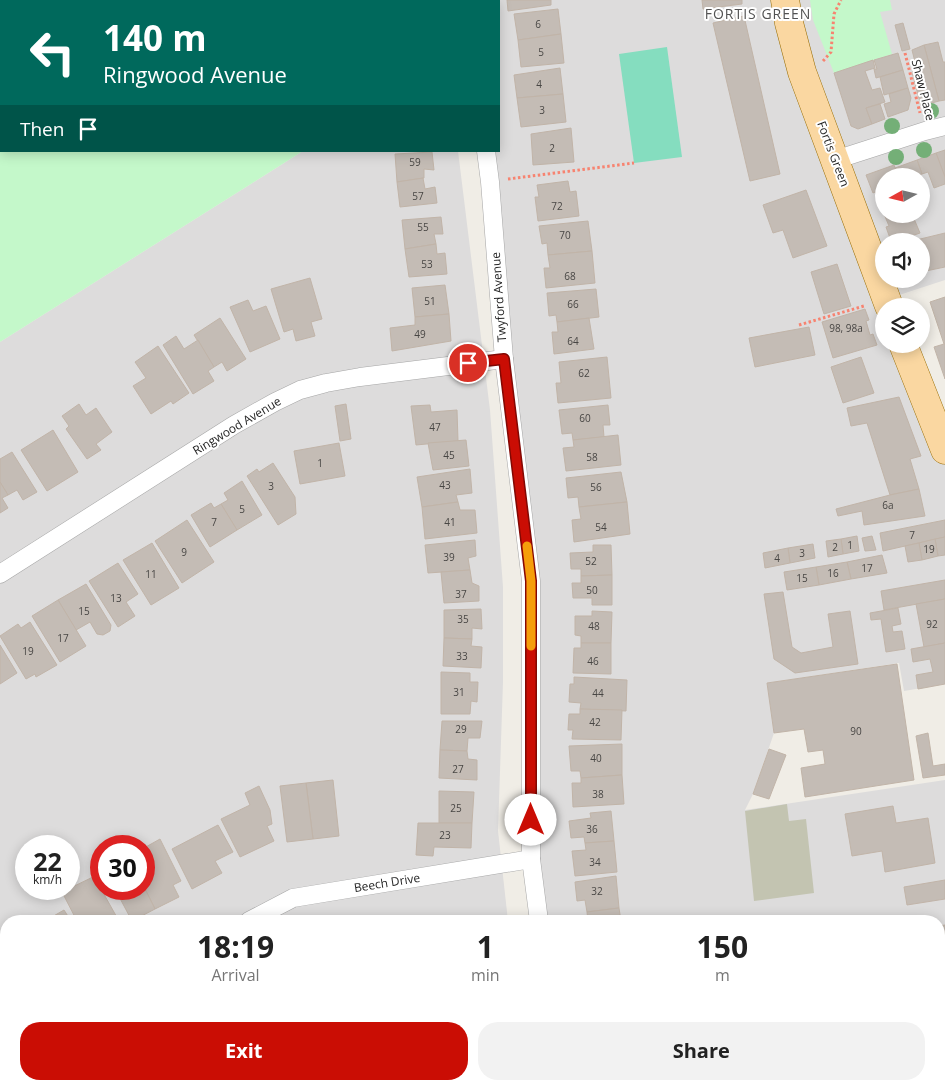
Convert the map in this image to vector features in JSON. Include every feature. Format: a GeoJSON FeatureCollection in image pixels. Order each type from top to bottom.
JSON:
{"type":"FeatureCollection","features":[{"type":"Feature","properties":{"kind":"main road","name":"Fortis Green"},"geometry":{"type":"LineString","coordinates":[[785,0],[789,23],[806,83],[886,298]]}},
{"type":"Feature","properties":{"kind":"main road"},"geometry":{"type":"LineString","coordinates":[[907,353],[945,450]]}},
{"type":"Feature","properties":{"kind":"street"},"geometry":{"type":"LineString","coordinates":[[835,160],[945,126]]}},
{"type":"Feature","properties":{"kind":"street","name":"Twyford Avenue"},"geometry":{"type":"LineString","coordinates":[[486,152],[504,359],[531,581],[531,859],[538,915]]}},
{"type":"Feature","properties":{"kind":"street","name":"Ringwood Avenue"},"geometry":{"type":"LineString","coordinates":[[0,574],[234,425],[300,390],[360,377],[504,359]]}},
{"type":"Feature","properties":{"kind":"street","name":"Beech Drive"},"geometry":{"type":"LineString","coordinates":[[260,915],[293,898],[531,859]]}},
{"type":"Feature","properties":{"kind":"path"},"geometry":{"type":"LineString","coordinates":[[806,83],[831,52],[834,14],[841,0]]}},
{"type":"Feature","properties":{"kind":"path","name":"Shaw Place"},"geometry":{"type":"LineString","coordinates":[[905,53],[924,131]]}},
{"type":"Feature","properties":{"kind":"path"},"geometry":{"type":"LineString","coordinates":[[490,182],[634,163]]}},
{"type":"Feature","properties":{"kind":"path"},"geometry":{"type":"LineString","coordinates":[[799,325],[875,306]]}},
{"type":"Feature","properties":{"kind":"shaded area"},"geometry":{"type":"Polygon","coordinates":[[[500,0],[945,0],[945,280],[930,285],[930,233],[875,233],[875,288],[921,288],[890,298],[875,298],[875,353],[907,353],[945,449],[945,684],[904,691],[899,663],[767,683],[774,733],[753,794],[745,810],[945,780],[945,915],[539,915],[531,581],[486,152],[500,152],[500,0]]]}},
{"type":"Feature","properties":{"kind":"shaded area"},"geometry":{"type":"Polygon","coordinates":[[[301,152],[458,152],[490,410],[503,587],[503,682],[498,831],[507,915],[0,915],[0,342],[301,152]]]}},
{"type":"Feature","properties":{"kind":"shaded area"},"geometry":{"type":"Polygon","coordinates":[[[787,804],[789,821],[806,819],[814,893],[754,901],[745,811],[787,804]]]}},
{"type":"Feature","properties":{"kind":"green space"},"geometry":{"type":"Polygon","coordinates":[[[810,0],[890,0],[892,10],[880,12],[892,54],[834,73],[813,20],[810,0]]]}},
{"type":"Feature","properties":{"kind":"green space"},"geometry":{"type":"Polygon","coordinates":[[[667,47],[682,157],[634,163],[619,54],[667,47]]]}},
{"type":"Feature","properties":{"kind":"green space"},"geometry":{"type":"Polygon","coordinates":[[[0,152],[301,152],[0,342],[0,152]]]}},
{"type":"Feature","properties":{"kind":"building"},"geometry":{"type":"Polygon","coordinates":[[[507,0],[551,0],[551,5],[508,11],[507,0]]]}},
{"type":"Feature","properties":{"kind":"building"},"geometry":{"type":"Polygon","coordinates":[[[702,0],[742,0],[742,4],[703,9],[702,0]]]}},
{"type":"Feature","properties":{"kind":"building"},"geometry":{"type":"Polygon","coordinates":[[[558,9],[561,34],[518,40],[514,14],[558,9]]]}},
{"type":"Feature","properties":{"kind":"building"},"geometry":{"type":"Polygon","coordinates":[[[744,16],[780,174],[750,181],[713,23],[744,16]]]}},
{"type":"Feature","properties":{"kind":"building"},"geometry":{"type":"Polygon","coordinates":[[[903,23],[910,49],[902,51],[895,25],[903,23]]]}},
{"type":"Feature","properties":{"kind":"building"},"geometry":{"type":"Polygon","coordinates":[[[561,34],[564,63],[521,67],[518,40],[561,34]]]}},
{"type":"Feature","properties":{"kind":"building"},"geometry":{"type":"Polygon","coordinates":[[[938,42],[943,62],[945,62],[945,100],[939,101],[924,45],[938,42]]]}},
{"type":"Feature","properties":{"kind":"building"},"geometry":{"type":"Polygon","coordinates":[[[924,45],[939,101],[921,106],[912,72],[917,70],[912,50],[924,45]]]}},
{"type":"Feature","properties":{"kind":"building"},"geometry":{"type":"Polygon","coordinates":[[[898,53],[903,70],[876,78],[874,69],[877,69],[874,60],[898,53]]]}},
{"type":"Feature","properties":{"kind":"building"},"geometry":{"type":"Polygon","coordinates":[[[873,60],[875,68],[865,71],[872,90],[880,88],[885,102],[866,108],[872,124],[858,129],[851,126],[834,73],[873,60]]]}},
{"type":"Feature","properties":{"kind":"building"},"geometry":{"type":"Polygon","coordinates":[[[560,68],[563,94],[517,98],[514,75],[560,68]]]}},
{"type":"Feature","properties":{"kind":"building"},"geometry":{"type":"Polygon","coordinates":[[[903,70],[908,88],[884,95],[880,77],[903,70]]]}},
{"type":"Feature","properties":{"kind":"building"},"geometry":{"type":"Polygon","coordinates":[[[908,88],[911,98],[908,110],[888,117],[884,104],[891,102],[889,94],[908,88]]]}},
{"type":"Feature","properties":{"kind":"building"},"geometry":{"type":"Polygon","coordinates":[[[563,94],[566,122],[521,127],[517,98],[563,94]]]}},
{"type":"Feature","properties":{"kind":"building"},"geometry":{"type":"Polygon","coordinates":[[[880,104],[885,119],[872,124],[866,108],[880,104]]]}},
{"type":"Feature","properties":{"kind":"building"},"geometry":{"type":"Polygon","coordinates":[[[571,128],[574,162],[533,165],[531,134],[571,128]]]}},
{"type":"Feature","properties":{"kind":"building"},"geometry":{"type":"Polygon","coordinates":[[[945,150],[945,177],[936,153],[945,150]]]}},
{"type":"Feature","properties":{"kind":"building"},"geometry":{"type":"Polygon","coordinates":[[[432,152],[434,170],[424,169],[424,178],[397,182],[395,154],[432,152]]]}},
{"type":"Feature","properties":{"kind":"building"},"geometry":{"type":"Polygon","coordinates":[[[936,153],[945,177],[945,184],[934,188],[930,177],[930,168],[920,168],[917,160],[936,153]]]}},
{"type":"Feature","properties":{"kind":"building"},"geometry":{"type":"Polygon","coordinates":[[[917,160],[920,168],[895,168],[917,160]]]}},
{"type":"Feature","properties":{"kind":"building"},"geometry":{"type":"Polygon","coordinates":[[[875,172],[875,192],[873,193],[866,175],[875,172]]]}},
{"type":"Feature","properties":{"kind":"building"},"geometry":{"type":"Polygon","coordinates":[[[423,178],[425,189],[435,187],[437,203],[400,207],[397,182],[423,178]]]}},
{"type":"Feature","properties":{"kind":"building"},"geometry":{"type":"Polygon","coordinates":[[[568,181],[570,192],[576,191],[579,216],[538,221],[535,197],[539,197],[537,185],[568,181]]]}},
{"type":"Feature","properties":{"kind":"building"},"geometry":{"type":"Polygon","coordinates":[[[806,190],[827,246],[793,258],[783,230],[773,233],[763,205],[806,190]]]}},
{"type":"Feature","properties":{"kind":"building"},"geometry":{"type":"Polygon","coordinates":[[[441,217],[443,234],[434,234],[436,244],[405,249],[402,220],[441,217]]]}},
{"type":"Feature","properties":{"kind":"building"},"geometry":{"type":"Polygon","coordinates":[[[588,221],[592,251],[548,255],[547,243],[542,244],[539,226],[588,221]]]}},
{"type":"Feature","properties":{"kind":"building"},"geometry":{"type":"Polygon","coordinates":[[[888,223],[916,223],[920,233],[888,233],[886,227],[889,226],[888,223]]]}},
{"type":"Feature","properties":{"kind":"building"},"geometry":{"type":"Polygon","coordinates":[[[945,233],[945,267],[930,270],[930,237],[945,233]]]}},
{"type":"Feature","properties":{"kind":"building"},"geometry":{"type":"Polygon","coordinates":[[[436,244],[437,254],[445,253],[447,274],[409,277],[405,249],[436,244]]]}},
{"type":"Feature","properties":{"kind":"building"},"geometry":{"type":"Polygon","coordinates":[[[592,251],[595,283],[546,288],[544,268],[550,268],[548,255],[592,251]]]}},
{"type":"Feature","properties":{"kind":"building"},"geometry":{"type":"Polygon","coordinates":[[[837,264],[851,306],[824,314],[811,272],[837,264]]]}},
{"type":"Feature","properties":{"kind":"building"},"geometry":{"type":"Polygon","coordinates":[[[310,278],[322,319],[311,322],[315,336],[296,341],[293,329],[284,332],[271,289],[310,278]]]}},
{"type":"Feature","properties":{"kind":"building"},"geometry":{"type":"Polygon","coordinates":[[[445,285],[449,314],[415,317],[412,288],[445,285]]]}},
{"type":"Feature","properties":{"kind":"building"},"geometry":{"type":"Polygon","coordinates":[[[596,289],[599,317],[557,322],[556,315],[549,316],[547,293],[596,289]]]}},
{"type":"Feature","properties":{"kind":"building"},"geometry":{"type":"Polygon","coordinates":[[[945,297],[945,344],[944,344],[930,302],[945,297]]]}},
{"type":"Feature","properties":{"kind":"building"},"geometry":{"type":"Polygon","coordinates":[[[248,300],[253,311],[266,306],[280,339],[250,352],[230,307],[248,300]]]}},
{"type":"Feature","properties":{"kind":"building"},"geometry":{"type":"Polygon","coordinates":[[[865,309],[869,320],[866,321],[870,335],[873,334],[875,346],[833,358],[822,322],[865,309]]]}},
{"type":"Feature","properties":{"kind":"building"},"geometry":{"type":"Polygon","coordinates":[[[449,314],[451,341],[392,351],[390,328],[415,325],[415,317],[449,314]]]}},
{"type":"Feature","properties":{"kind":"building"},"geometry":{"type":"Polygon","coordinates":[[[220,318],[246,359],[227,371],[222,362],[214,367],[194,335],[220,318]]]}},
{"type":"Feature","properties":{"kind":"building"},"geometry":{"type":"Polygon","coordinates":[[[589,318],[594,349],[554,354],[552,332],[558,332],[557,322],[589,318]]]}},
{"type":"Feature","properties":{"kind":"building"},"geometry":{"type":"Polygon","coordinates":[[[809,327],[815,355],[755,367],[749,338],[809,327]]]}},
{"type":"Feature","properties":{"kind":"building"},"geometry":{"type":"Polygon","coordinates":[[[176,336],[184,349],[198,340],[214,367],[208,371],[214,381],[193,394],[163,345],[176,336]]]}},
{"type":"Feature","properties":{"kind":"building"},"geometry":{"type":"Polygon","coordinates":[[[945,344],[945,379],[934,347],[945,344]]]}},
{"type":"Feature","properties":{"kind":"building"},"geometry":{"type":"Polygon","coordinates":[[[158,346],[189,393],[173,404],[171,401],[151,414],[133,386],[146,378],[135,362],[158,346]]]}},
{"type":"Feature","properties":{"kind":"building"},"geometry":{"type":"Polygon","coordinates":[[[607,357],[611,398],[558,403],[556,383],[561,383],[559,362],[607,357]]]}},
{"type":"Feature","properties":{"kind":"building"},"geometry":{"type":"Polygon","coordinates":[[[861,357],[874,393],[843,403],[831,367],[861,357]]]}},
{"type":"Feature","properties":{"kind":"building"},"geometry":{"type":"Polygon","coordinates":[[[899,397],[921,456],[910,459],[919,489],[890,495],[867,423],[851,426],[847,408],[899,397]]]}},
{"type":"Feature","properties":{"kind":"building"},"geometry":{"type":"Polygon","coordinates":[[[79,404],[86,415],[96,408],[112,432],[96,444],[101,450],[87,459],[66,429],[69,426],[62,416],[79,404]]]}},
{"type":"Feature","properties":{"kind":"building"},"geometry":{"type":"Polygon","coordinates":[[[346,404],[351,439],[340,441],[335,406],[346,404]]]}},
{"type":"Feature","properties":{"kind":"building"},"geometry":{"type":"Polygon","coordinates":[[[430,405],[431,412],[457,410],[458,441],[416,445],[411,406],[430,405]]]}},
{"type":"Feature","properties":{"kind":"building"},"geometry":{"type":"Polygon","coordinates":[[[608,405],[610,425],[603,425],[604,437],[573,440],[572,433],[562,434],[559,410],[608,405]]]}},
{"type":"Feature","properties":{"kind":"building"},"geometry":{"type":"Polygon","coordinates":[[[53,430],[78,472],[47,491],[21,450],[53,430]]]}},
{"type":"Feature","properties":{"kind":"building"},"geometry":{"type":"Polygon","coordinates":[[[618,435],[621,465],[566,471],[563,448],[574,447],[573,440],[618,435]]]}},
{"type":"Feature","properties":{"kind":"building"},"geometry":{"type":"Polygon","coordinates":[[[466,440],[469,466],[433,470],[428,443],[466,440]]]}},
{"type":"Feature","properties":{"kind":"building"},"geometry":{"type":"Polygon","coordinates":[[[339,443],[345,476],[300,484],[294,451],[339,443]]]}},
{"type":"Feature","properties":{"kind":"building"},"geometry":{"type":"Polygon","coordinates":[[[12,452],[37,492],[23,500],[17,490],[8,495],[0,482],[0,459],[12,452]]]}},
{"type":"Feature","properties":{"kind":"building"},"geometry":{"type":"Polygon","coordinates":[[[273,463],[295,497],[296,514],[278,525],[247,476],[257,469],[259,472],[273,463]]]}},
{"type":"Feature","properties":{"kind":"building"},"geometry":{"type":"Polygon","coordinates":[[[470,469],[472,493],[456,495],[458,502],[422,507],[417,477],[470,469]]]}},
{"type":"Feature","properties":{"kind":"building"},"geometry":{"type":"Polygon","coordinates":[[[621,472],[627,502],[579,507],[578,497],[568,498],[566,478],[621,472]]]}},
{"type":"Feature","properties":{"kind":"building"},"geometry":{"type":"Polygon","coordinates":[[[242,481],[262,515],[237,530],[221,504],[228,500],[224,493],[242,481]]]}},
{"type":"Feature","properties":{"kind":"building"},"geometry":{"type":"Polygon","coordinates":[[[0,482],[8,495],[2,498],[8,508],[0,513],[0,482]]]}},
{"type":"Feature","properties":{"kind":"building"},"geometry":{"type":"Polygon","coordinates":[[[919,489],[925,516],[864,525],[862,511],[838,516],[836,509],[919,489]]]}},
{"type":"Feature","properties":{"kind":"building"},"geometry":{"type":"Polygon","coordinates":[[[458,502],[460,510],[475,510],[477,533],[425,539],[422,507],[458,502]]]}},
{"type":"Feature","properties":{"kind":"building"},"geometry":{"type":"Polygon","coordinates":[[[627,502],[630,534],[574,542],[572,520],[581,519],[579,507],[627,502]]]}},
{"type":"Feature","properties":{"kind":"building"},"geometry":{"type":"Polygon","coordinates":[[[211,503],[214,508],[221,504],[237,530],[210,547],[191,515],[211,503]]]}},
{"type":"Feature","properties":{"kind":"building"},"geometry":{"type":"Polygon","coordinates":[[[187,520],[214,562],[182,583],[155,541],[187,520]]]}},
{"type":"Feature","properties":{"kind":"building"},"geometry":{"type":"Polygon","coordinates":[[[945,520],[945,537],[883,551],[880,533],[945,520]]]}},
{"type":"Feature","properties":{"kind":"building"},"geometry":{"type":"Polygon","coordinates":[[[857,536],[859,551],[843,554],[841,539],[857,536]]]}},
{"type":"Feature","properties":{"kind":"building"},"geometry":{"type":"Polygon","coordinates":[[[872,536],[876,550],[865,551],[862,538],[872,536]]]}},
{"type":"Feature","properties":{"kind":"building"},"geometry":{"type":"Polygon","coordinates":[[[945,537],[945,555],[938,556],[935,539],[945,537]]]}},
{"type":"Feature","properties":{"kind":"building"},"geometry":{"type":"Polygon","coordinates":[[[841,539],[843,554],[828,557],[826,541],[841,539]]]}},
{"type":"Feature","properties":{"kind":"building"},"geometry":{"type":"Polygon","coordinates":[[[935,539],[938,556],[922,560],[919,543],[935,539]]]}},
{"type":"Feature","properties":{"kind":"building"},"geometry":{"type":"Polygon","coordinates":[[[475,540],[476,556],[468,558],[470,570],[428,573],[425,545],[475,540]]]}},
{"type":"Feature","properties":{"kind":"building"},"geometry":{"type":"Polygon","coordinates":[[[152,543],[179,588],[151,605],[123,560],[152,543]]]}},
{"type":"Feature","properties":{"kind":"building"},"geometry":{"type":"Polygon","coordinates":[[[919,543],[922,560],[908,562],[905,546],[919,543]]]}},
{"type":"Feature","properties":{"kind":"building"},"geometry":{"type":"Polygon","coordinates":[[[813,544],[815,558],[790,563],[788,548],[813,544]]]}},
{"type":"Feature","properties":{"kind":"building"},"geometry":{"type":"Polygon","coordinates":[[[593,545],[611,545],[612,575],[581,576],[581,569],[571,569],[570,553],[593,552],[593,545]]]}},
{"type":"Feature","properties":{"kind":"building"},"geometry":{"type":"Polygon","coordinates":[[[788,548],[790,563],[765,568],[763,553],[788,548]]]}},
{"type":"Feature","properties":{"kind":"building"},"geometry":{"type":"Polygon","coordinates":[[[882,555],[887,573],[851,579],[847,562],[882,555]]]}},
{"type":"Feature","properties":{"kind":"building"},"geometry":{"type":"Polygon","coordinates":[[[847,562],[851,579],[819,585],[816,567],[847,562]]]}},
{"type":"Feature","properties":{"kind":"building"},"geometry":{"type":"Polygon","coordinates":[[[118,563],[138,594],[126,602],[135,616],[118,627],[89,581],[118,563]]]}},
{"type":"Feature","properties":{"kind":"building"},"geometry":{"type":"Polygon","coordinates":[[[816,567],[819,585],[787,590],[784,572],[816,567]]]}},
{"type":"Feature","properties":{"kind":"building"},"geometry":{"type":"Polygon","coordinates":[[[470,570],[472,583],[479,586],[479,601],[444,603],[441,572],[470,570]]]}},
{"type":"Feature","properties":{"kind":"building"},"geometry":{"type":"Polygon","coordinates":[[[612,575],[612,605],[592,605],[592,598],[573,598],[572,583],[581,583],[581,576],[612,575]]]}},
{"type":"Feature","properties":{"kind":"building"},"geometry":{"type":"Polygon","coordinates":[[[945,580],[945,599],[884,610],[881,591],[945,580]]]}},
{"type":"Feature","properties":{"kind":"building"},"geometry":{"type":"Polygon","coordinates":[[[86,584],[111,625],[110,631],[103,635],[97,634],[90,622],[76,630],[58,600],[86,584]]]}},
{"type":"Feature","properties":{"kind":"building"},"geometry":{"type":"Polygon","coordinates":[[[783,592],[792,647],[801,653],[833,647],[828,614],[850,611],[858,664],[795,673],[774,659],[764,594],[783,592]]]}},
{"type":"Feature","properties":{"kind":"building"},"geometry":{"type":"Polygon","coordinates":[[[945,599],[945,643],[924,647],[916,604],[945,599]]]}},
{"type":"Feature","properties":{"kind":"building"},"geometry":{"type":"Polygon","coordinates":[[[58,600],[86,646],[60,662],[32,616],[58,600]]]}},
{"type":"Feature","properties":{"kind":"building"},"geometry":{"type":"Polygon","coordinates":[[[898,608],[901,624],[892,626],[893,632],[902,631],[905,649],[886,652],[881,619],[871,620],[870,613],[898,608]]]}},
{"type":"Feature","properties":{"kind":"building"},"geometry":{"type":"Polygon","coordinates":[[[481,609],[482,629],[472,628],[472,639],[444,638],[444,610],[481,609]]]}},
{"type":"Feature","properties":{"kind":"building"},"geometry":{"type":"Polygon","coordinates":[[[592,611],[612,612],[611,643],[581,643],[581,636],[575,635],[575,616],[592,616],[592,611]]]}},
{"type":"Feature","properties":{"kind":"building"},"geometry":{"type":"Polygon","coordinates":[[[30,622],[57,665],[36,677],[35,674],[26,679],[0,636],[18,624],[21,628],[30,622]]]}},
{"type":"Feature","properties":{"kind":"building"},"geometry":{"type":"Polygon","coordinates":[[[444,638],[472,639],[471,646],[482,647],[481,668],[443,666],[444,638]]]}},
{"type":"Feature","properties":{"kind":"building"},"geometry":{"type":"Polygon","coordinates":[[[581,643],[611,643],[611,674],[573,673],[574,648],[581,648],[581,643]]]}},
{"type":"Feature","properties":{"kind":"building"},"geometry":{"type":"Polygon","coordinates":[[[945,643],[945,684],[918,689],[916,675],[933,672],[930,659],[913,662],[911,649],[945,643]]]}},
{"type":"Feature","properties":{"kind":"building"},"geometry":{"type":"Polygon","coordinates":[[[0,645],[17,673],[0,684],[0,645]]]}},
{"type":"Feature","properties":{"kind":"building"},"geometry":{"type":"Polygon","coordinates":[[[897,664],[914,780],[805,797],[801,768],[825,764],[823,750],[808,752],[804,729],[774,733],[767,683],[897,664]]]}},
{"type":"Feature","properties":{"kind":"building"},"geometry":{"type":"Polygon","coordinates":[[[441,672],[470,673],[470,682],[478,682],[477,702],[471,701],[470,714],[441,714],[441,672]]]}},
{"type":"Feature","properties":{"kind":"building"},"geometry":{"type":"Polygon","coordinates":[[[574,677],[627,680],[626,711],[580,709],[581,703],[569,702],[570,684],[574,684],[574,677]]]}},
{"type":"Feature","properties":{"kind":"building"},"geometry":{"type":"Polygon","coordinates":[[[580,709],[622,710],[621,740],[572,739],[573,730],[568,730],[569,714],[580,714],[580,709]]]}},
{"type":"Feature","properties":{"kind":"building"},"geometry":{"type":"Polygon","coordinates":[[[442,721],[482,721],[480,738],[468,738],[467,751],[440,750],[442,721]]]}},
{"type":"Feature","properties":{"kind":"building"},"geometry":{"type":"Polygon","coordinates":[[[928,733],[933,766],[945,764],[945,775],[923,778],[916,736],[928,733]]]}},
{"type":"Feature","properties":{"kind":"building"},"geometry":{"type":"Polygon","coordinates":[[[622,744],[622,775],[581,778],[580,771],[571,771],[569,746],[622,744]]]}},
{"type":"Feature","properties":{"kind":"building"},"geometry":{"type":"Polygon","coordinates":[[[769,749],[786,755],[769,799],[753,794],[769,749]]]}},
{"type":"Feature","properties":{"kind":"building"},"geometry":{"type":"Polygon","coordinates":[[[440,750],[467,751],[468,759],[477,760],[477,780],[439,778],[440,750]]]}},
{"type":"Feature","properties":{"kind":"building"},"geometry":{"type":"Polygon","coordinates":[[[622,775],[624,804],[573,807],[572,783],[581,783],[581,778],[622,775]]]}},
{"type":"Feature","properties":{"kind":"building"},"geometry":{"type":"Polygon","coordinates":[[[333,780],[339,836],[313,839],[306,783],[333,780]]]}},
{"type":"Feature","properties":{"kind":"building"},"geometry":{"type":"Polygon","coordinates":[[[306,783],[313,839],[287,842],[280,786],[306,783]]]}},
{"type":"Feature","properties":{"kind":"building"},"geometry":{"type":"Polygon","coordinates":[[[259,786],[270,810],[272,824],[267,826],[274,841],[240,857],[221,819],[250,805],[245,793],[259,786]]]}},
{"type":"Feature","properties":{"kind":"building"},"geometry":{"type":"Polygon","coordinates":[[[439,791],[474,792],[472,823],[439,823],[439,791]]]}},
{"type":"Feature","properties":{"kind":"building"},"geometry":{"type":"Polygon","coordinates":[[[893,806],[896,823],[928,818],[935,863],[885,872],[882,851],[852,856],[845,814],[893,806]]]}},
{"type":"Feature","properties":{"kind":"building"},"geometry":{"type":"Polygon","coordinates":[[[611,811],[614,841],[585,843],[584,837],[571,838],[569,821],[591,818],[590,813],[611,811]]]}},
{"type":"Feature","properties":{"kind":"building"},"geometry":{"type":"Polygon","coordinates":[[[418,823],[472,823],[471,848],[434,847],[433,856],[416,855],[418,823]]]}},
{"type":"Feature","properties":{"kind":"building"},"geometry":{"type":"Polygon","coordinates":[[[218,825],[233,852],[215,861],[222,873],[192,889],[172,849],[218,825]]]}},
{"type":"Feature","properties":{"kind":"building"},"geometry":{"type":"Polygon","coordinates":[[[160,839],[181,881],[173,885],[179,897],[155,909],[150,900],[155,900],[155,842],[160,839]]]}},
{"type":"Feature","properties":{"kind":"building"},"geometry":{"type":"Polygon","coordinates":[[[614,841],[617,872],[575,876],[572,851],[586,850],[585,843],[614,841]]]}},
{"type":"Feature","properties":{"kind":"building"},"geometry":{"type":"Polygon","coordinates":[[[616,876],[619,908],[587,912],[585,900],[577,901],[575,882],[616,876]]]}},
{"type":"Feature","properties":{"kind":"building"},"geometry":{"type":"Polygon","coordinates":[[[90,878],[90,900],[107,900],[116,915],[74,915],[66,900],[80,900],[80,883],[90,878]]]}},
{"type":"Feature","properties":{"kind":"building"},"geometry":{"type":"Polygon","coordinates":[[[945,880],[945,899],[907,905],[904,887],[945,880]]]}},
{"type":"Feature","properties":{"kind":"building"},"geometry":{"type":"Polygon","coordinates":[[[121,900],[150,900],[155,909],[144,915],[129,915],[121,900]]]}},
{"type":"Feature","properties":{"kind":"building"},"geometry":{"type":"Polygon","coordinates":[[[619,908],[620,915],[587,915],[587,912],[619,908]]]}},
{"type":"Feature","properties":{"kind":"building"},"geometry":{"type":"Polygon","coordinates":[[[64,910],[67,915],[55,915],[64,910]]]}},
{"type":"Feature","properties":{"kind":"slow traffic"},"geometry":{"type":"LineString","coordinates":[[527,546],[531,581],[531,646]]}},
{"type":"Feature","properties":{"kind":"district","name":"FORTIS GREEN"},"geometry":{"type":"Point","coordinates":[758,14]}},
{"type":"Feature","properties":{"kind":"route"},"geometry":{"type":"LineString","coordinates":[[468,363],[504,359],[531,581],[531,820]]}}]}
